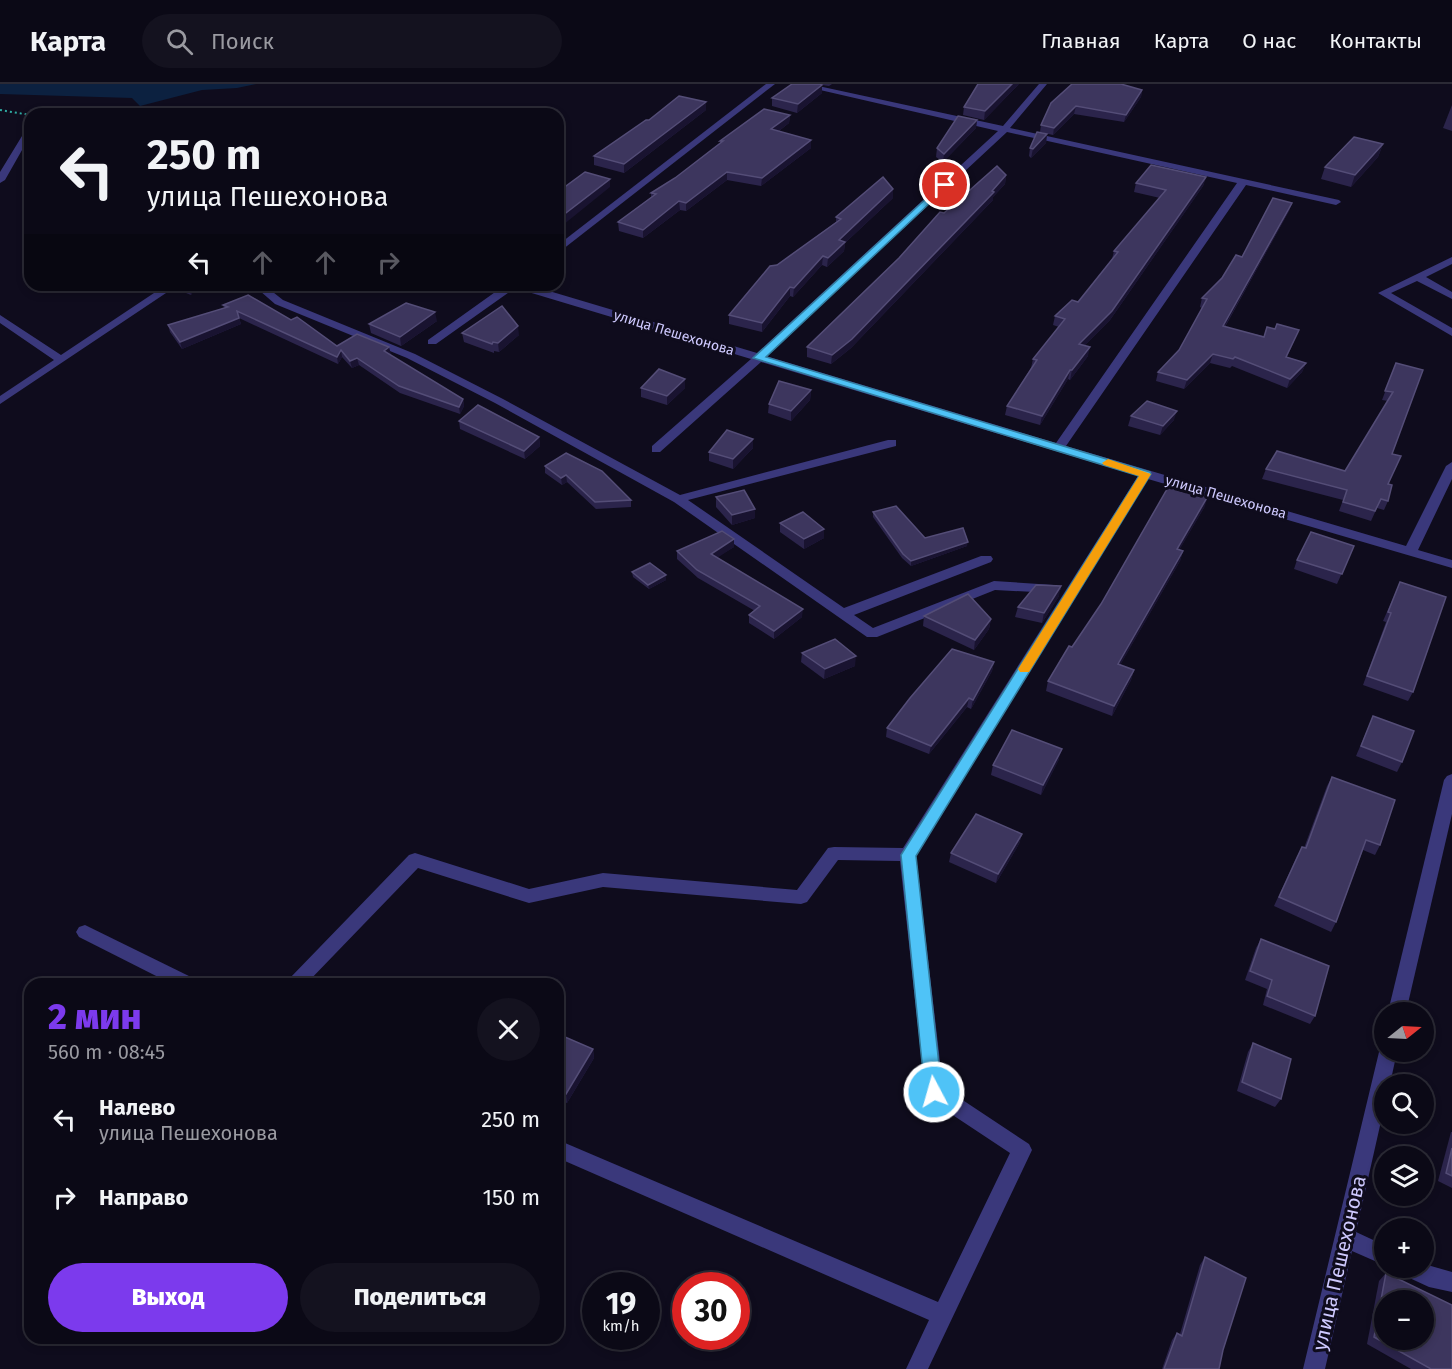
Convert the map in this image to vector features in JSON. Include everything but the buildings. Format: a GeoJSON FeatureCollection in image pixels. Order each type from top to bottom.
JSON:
{"type":"FeatureCollection","features":[{"type":"Feature","properties":{"kind":"street"},"geometry":{"type":"LineString","coordinates":[[564,245],[771,84]]}},
{"type":"Feature","properties":{"kind":"street"},"geometry":{"type":"LineString","coordinates":[[798,84],[1336,202]]}},
{"type":"Feature","properties":{"kind":"street"},"geometry":{"type":"LineString","coordinates":[[656,449],[758,358],[1004,130],[1043,84]]}},
{"type":"Feature","properties":{"kind":"street"},"geometry":{"type":"LineString","coordinates":[[0,180],[24,146]]}},
{"type":"Feature","properties":{"kind":"street"},"geometry":{"type":"LineString","coordinates":[[1059,448],[1243,182]]}},
{"type":"Feature","properties":{"kind":"street"},"geometry":{"type":"LineString","coordinates":[[1451,262],[1383,293],[1452,333]]}},
{"type":"Feature","properties":{"kind":"street"},"geometry":{"type":"LineString","coordinates":[[1417,276],[1452,296]]}},
{"type":"Feature","properties":{"kind":"street"},"geometry":{"type":"LineString","coordinates":[[0,401],[164,291]]}},
{"type":"Feature","properties":{"kind":"street"},"geometry":{"type":"LineString","coordinates":[[265,291],[279,302],[420,361],[678,499],[872,634],[994,585],[1074,590]]}},
{"type":"Feature","properties":{"kind":"street"},"geometry":{"type":"LineString","coordinates":[[432,342],[504,291]]}},
{"type":"Feature","properties":{"kind":"street","name":"улица Пешехонова"},"geometry":{"type":"LineString","coordinates":[[538,291],[1452,564]]}},
{"type":"Feature","properties":{"kind":"street"},"geometry":{"type":"LineString","coordinates":[[0,318],[60,359]]}},
{"type":"Feature","properties":{"kind":"street"},"geometry":{"type":"LineString","coordinates":[[678,499],[892,443]]}},
{"type":"Feature","properties":{"kind":"street"},"geometry":{"type":"LineString","coordinates":[[1411,550],[1452,466]]}},
{"type":"Feature","properties":{"kind":"street"},"geometry":{"type":"LineString","coordinates":[[917,1369],[1022,1150],[934,1092],[908,855],[1146,474]]}},
{"type":"Feature","properties":{"kind":"street"},"geometry":{"type":"LineString","coordinates":[[842,614],[986,559]]}},
{"type":"Feature","properties":{"kind":"street"},"geometry":{"type":"LineString","coordinates":[[1399,1002],[1452,780]]}},
{"type":"Feature","properties":{"kind":"street"},"geometry":{"type":"LineString","coordinates":[[301,978],[415,860],[529,896],[603,880],[801,897],[834,853],[908,855]]}},
{"type":"Feature","properties":{"kind":"street"},"geometry":{"type":"LineString","coordinates":[[85,932],[177,978]]}},
{"type":"Feature","properties":{"kind":"street","name":"улица Пешехонова"},"geometry":{"type":"LineString","coordinates":[[1314,1369],[1386,1062]]}},
{"type":"Feature","properties":{"kind":"street"},"geometry":{"type":"LineString","coordinates":[[564,1152],[942,1315]]}},
{"type":"Feature","properties":{"kind":"street"},"geometry":{"type":"LineString","coordinates":[[1345,1236],[1374,1250]]}},
{"type":"Feature","properties":{"kind":"street"},"geometry":{"type":"LineString","coordinates":[[1434,1278],[1452,1282]]}},
{"type":"Feature","properties":{"kind":"path"},"geometry":{"type":"LineString","coordinates":[[0,110],[24,114]]}},
{"type":"Feature","properties":{"kind":"water"},"geometry":{"type":"Polygon","coordinates":[[[0,84],[256,84],[237,88],[202,90],[140,106],[132,98],[0,94],[0,84]]]}},
{"type":"Feature","properties":{"kind":"slow traffic"},"geometry":{"type":"LineString","coordinates":[[1024,669],[1146,474],[1108,463]]}},
{"type":"Feature","properties":{"kind":"route"},"geometry":{"type":"LineString","coordinates":[[934,1092],[908,855],[1146,474],[758,358],[945,185]]}}]}
